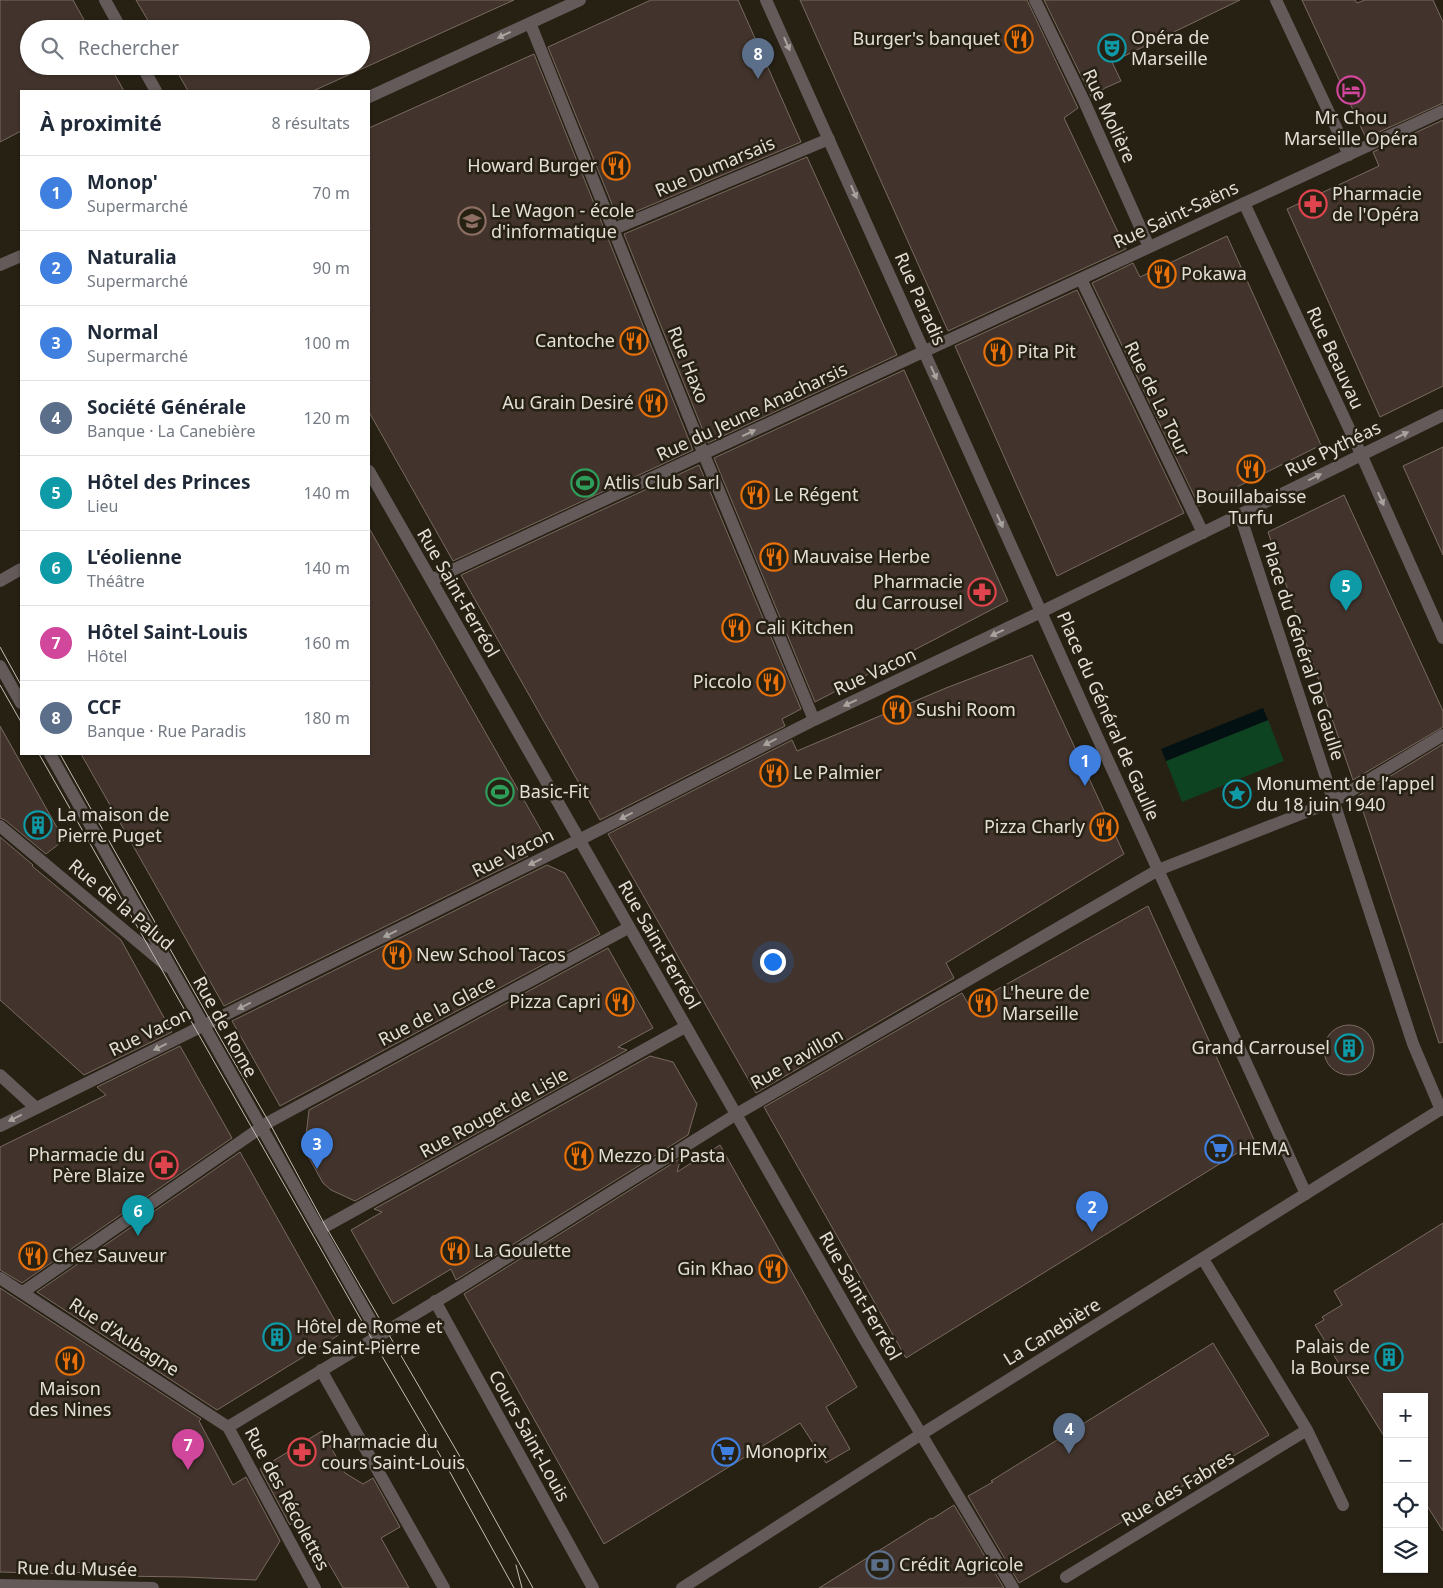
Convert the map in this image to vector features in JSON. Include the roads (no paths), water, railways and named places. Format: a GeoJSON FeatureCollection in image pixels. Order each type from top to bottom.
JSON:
{"type":"FeatureCollection","features":[{"type":"Feature","properties":{"kind":"street"},"geometry":{"type":"LineString","coordinates":[[105,0],[116,20]]}},
{"type":"Feature","properties":{"kind":"street"},"geometry":{"type":"LineString","coordinates":[[370,97],[580,0]]}},
{"type":"Feature","properties":{"kind":"street","name":"Rue Paradis"},"geometry":{"type":"LineString","coordinates":[[766,0],[830,138],[1041,612]]}},
{"type":"Feature","properties":{"kind":"street","name":"Rue Molière"},"geometry":{"type":"LineString","coordinates":[[1035,0],[1084,101],[1149,247]]}},
{"type":"Feature","properties":{"kind":"street"},"geometry":{"type":"LineString","coordinates":[[1276,0],[1349,155]]}},
{"type":"Feature","properties":{"kind":"street","name":"Rue Haxo"},"geometry":{"type":"LineString","coordinates":[[530,23],[814,720]]}},
{"type":"Feature","properties":{"kind":"street"},"geometry":{"type":"LineString","coordinates":[[147,75],[155,90]]}},
{"type":"Feature","properties":{"kind":"street","name":"Rue Saint-Saëns"},"geometry":{"type":"LineString","coordinates":[[924,352],[1443,111]]}},
{"type":"Feature","properties":{"kind":"street","name":"Rue Dumarsais"},"geometry":{"type":"LineString","coordinates":[[614,229],[830,138]]}},
{"type":"Feature","properties":{"kind":"street","name":"Rue Beauvau"},"geometry":{"type":"LineString","coordinates":[[1244,203],[1362,454],[1443,638]]}},
{"type":"Feature","properties":{"kind":"street"},"geometry":{"type":"LineString","coordinates":[[0,265],[20,256]]}},
{"type":"Feature","properties":{"kind":"street","name":"Rue de La Tour"},"geometry":{"type":"LineString","coordinates":[[1081,279],[1202,533]]}},
{"type":"Feature","properties":{"kind":"street","name":"Rue du Jeune Anacharsis"},"geometry":{"type":"LineString","coordinates":[[431,580],[924,352]]}},
{"type":"Feature","properties":{"kind":"street","name":"Rue Pythéas"},"geometry":{"type":"LineString","coordinates":[[1240,515],[1443,415]]}},
{"type":"Feature","properties":{"kind":"street","name":"Rue Saint-Ferréol"},"geometry":{"type":"LineString","coordinates":[[370,473],[735,1115],[920,1435],[1013,1588]]}},
{"type":"Feature","properties":{"kind":"street","name":"Place du Général de Gaulle"},"geometry":{"type":"LineString","coordinates":[[1240,515],[1041,612],[1306,1194]]}},
{"type":"Feature","properties":{"kind":"street","name":"Place du Général De Gaulle"},"geometry":{"type":"LineString","coordinates":[[1240,515],[1413,1044],[1442,1109]]}},
{"type":"Feature","properties":{"kind":"street"},"geometry":{"type":"LineString","coordinates":[[0,581],[20,570]]}},
{"type":"Feature","properties":{"kind":"street","name":"Rue Vacon"},"geometry":{"type":"LineString","coordinates":[[0,1126],[579,840],[814,720],[1041,612]]}},
{"type":"Feature","properties":{"kind":"street"},"geometry":{"type":"LineString","coordinates":[[0,666],[20,701]]}},
{"type":"Feature","properties":{"kind":"street"},"geometry":{"type":"LineString","coordinates":[[1158,870],[1334,801],[1443,735]]}},
{"type":"Feature","properties":{"kind":"street","name":"Rue de Rome"},"geometry":{"type":"LineString","coordinates":[[51,755],[379,1335]]}},
{"type":"Feature","properties":{"kind":"street","name":"Rue de la Palud"},"geometry":{"type":"LineString","coordinates":[[0,826],[174,972]]}},
{"type":"Feature","properties":{"kind":"street","name":"Rue Pavillon"},"geometry":{"type":"LineString","coordinates":[[435,1301],[735,1115],[1158,870]]}},
{"type":"Feature","properties":{"kind":"street","name":"Rue de la Glace"},"geometry":{"type":"LineString","coordinates":[[23,1292],[262,1126],[628,928]]}},
{"type":"Feature","properties":{"kind":"street","name":"Rue Rouget de Lisle"},"geometry":{"type":"LineString","coordinates":[[319,1230],[685,1027]]}},
{"type":"Feature","properties":{"kind":"street"},"geometry":{"type":"LineString","coordinates":[[0,1075],[36,1108]]}},
{"type":"Feature","properties":{"kind":"street","name":"La Canebière"},"geometry":{"type":"LineString","coordinates":[[682,1588],[920,1435],[1442,1109]]}},
{"type":"Feature","properties":{"kind":"street"},"geometry":{"type":"LineString","coordinates":[[1203,1258],[1308,1430],[1343,1505]]}},
{"type":"Feature","properties":{"kind":"street","name":"Rue d'Aubagne"},"geometry":{"type":"LineString","coordinates":[[0,1278],[228,1427]]}},
{"type":"Feature","properties":{"kind":"street"},"geometry":{"type":"LineString","coordinates":[[228,1427],[435,1301]]}},
{"type":"Feature","properties":{"kind":"street","name":"Cours Saint-Louis"},"geometry":{"type":"LineString","coordinates":[[435,1301],[592,1588]]}},
{"type":"Feature","properties":{"kind":"street"},"geometry":{"type":"LineString","coordinates":[[321,1370],[444,1588]]}},
{"type":"Feature","properties":{"kind":"street","name":"Rue des Récolettes"},"geometry":{"type":"LineString","coordinates":[[228,1427],[315,1588]]}},
{"type":"Feature","properties":{"kind":"street","name":"Rue des Fabres"},"geometry":{"type":"LineString","coordinates":[[1066,1577],[1308,1430]]}},
{"type":"Feature","properties":{"kind":"street","name":"Rue du Musée"},"geometry":{"type":"LineString","coordinates":[[0,1586],[153,1588]]}},
{"type":"Feature","properties":{"kind":"tram line"},"geometry":{"type":"LineString","coordinates":[[0,647],[20,683]]}},
{"type":"Feature","properties":{"kind":"tram line"},"geometry":{"type":"LineString","coordinates":[[0,685],[20,720]]}},
{"type":"Feature","properties":{"kind":"tram line"},"geometry":{"type":"LineString","coordinates":[[40,755],[372,1339],[451,1474],[514,1588]]}},
{"type":"Feature","properties":{"kind":"tram line"},"geometry":{"type":"LineString","coordinates":[[61,755],[269,1122],[326,1227],[466,1467],[533,1588]]}},
{"type":"Feature","properties":{"kind":"tram line"},"geometry":{"type":"LineString","coordinates":[[516,1565],[522,1588]]}},
{"type":"Feature","properties":{"kind":"place","name":"Burger's banquet"},"geometry":{"type":"Point","coordinates":[1019,39]}},
{"type":"Feature","properties":{"kind":"place","name":"Opéra de Marseille"},"geometry":{"type":"Point","coordinates":[1112,48]}},
{"type":"Feature","properties":{"kind":"place","name":"CCF"},"geometry":{"type":"Point","coordinates":[758,79]}},
{"type":"Feature","properties":{"kind":"place","name":"Mr Chou Marseille Opéra"},"geometry":{"type":"Point","coordinates":[1351,90]}},
{"type":"Feature","properties":{"kind":"place","name":"Howard Burger"},"geometry":{"type":"Point","coordinates":[616,166]}},
{"type":"Feature","properties":{"kind":"place","name":"Pharmacie de l'Opéra"},"geometry":{"type":"Point","coordinates":[1313,204]}},
{"type":"Feature","properties":{"kind":"place","name":"Le Wagon - école d'informatique"},"geometry":{"type":"Point","coordinates":[472,221]}},
{"type":"Feature","properties":{"kind":"place","name":"Pokawa"},"geometry":{"type":"Point","coordinates":[1162,274]}},
{"type":"Feature","properties":{"kind":"place","name":"Cantoche"},"geometry":{"type":"Point","coordinates":[634,341]}},
{"type":"Feature","properties":{"kind":"place","name":"Pita Pit"},"geometry":{"type":"Point","coordinates":[998,352]}},
{"type":"Feature","properties":{"kind":"place","name":"Au Grain Desiré"},"geometry":{"type":"Point","coordinates":[653,403]}},
{"type":"Feature","properties":{"kind":"place","name":"Bouillabaisse Turfu"},"geometry":{"type":"Point","coordinates":[1251,469]}},
{"type":"Feature","properties":{"kind":"place","name":"Atlis Club Sarl"},"geometry":{"type":"Point","coordinates":[585,483]}},
{"type":"Feature","properties":{"kind":"place","name":"Le Régent"},"geometry":{"type":"Point","coordinates":[755,495]}},
{"type":"Feature","properties":{"kind":"place","name":"Mauvaise Herbe"},"geometry":{"type":"Point","coordinates":[774,557]}},
{"type":"Feature","properties":{"kind":"place","name":"Pharmacie du Carrousel"},"geometry":{"type":"Point","coordinates":[982,592]}},
{"type":"Feature","properties":{"kind":"place","name":"Hôtel des Princes"},"geometry":{"type":"Point","coordinates":[1346,611]}},
{"type":"Feature","properties":{"kind":"place","name":"Cali Kitchen"},"geometry":{"type":"Point","coordinates":[736,628]}},
{"type":"Feature","properties":{"kind":"place","name":"Piccolo"},"geometry":{"type":"Point","coordinates":[771,682]}},
{"type":"Feature","properties":{"kind":"place","name":"Sushi Room"},"geometry":{"type":"Point","coordinates":[897,710]}},
{"type":"Feature","properties":{"kind":"place","name":"Le Palmier"},"geometry":{"type":"Point","coordinates":[774,773]}},
{"type":"Feature","properties":{"kind":"place","name":"Monop'"},"geometry":{"type":"Point","coordinates":[1085,786]}},
{"type":"Feature","properties":{"kind":"place","name":"Basic-Fit"},"geometry":{"type":"Point","coordinates":[500,792]}},
{"type":"Feature","properties":{"kind":"place","name":"Monument de l’appel du 18 juin 1940"},"geometry":{"type":"Point","coordinates":[1237,794]}},
{"type":"Feature","properties":{"kind":"place","name":"La maison de Pierre Puget"},"geometry":{"type":"Point","coordinates":[38,825]}},
{"type":"Feature","properties":{"kind":"place","name":"Pizza Charly"},"geometry":{"type":"Point","coordinates":[1104,827]}},
{"type":"Feature","properties":{"kind":"place","name":"New School Tacos"},"geometry":{"type":"Point","coordinates":[397,955]}},
{"type":"Feature","properties":{"kind":"place","name":"Pizza Capri"},"geometry":{"type":"Point","coordinates":[620,1002]}},
{"type":"Feature","properties":{"kind":"place","name":"L'heure de Marseille"},"geometry":{"type":"Point","coordinates":[983,1003]}},
{"type":"Feature","properties":{"kind":"place","name":"Grand Carrousel"},"geometry":{"type":"Point","coordinates":[1349,1048]}},
{"type":"Feature","properties":{"kind":"place","name":"HEMA"},"geometry":{"type":"Point","coordinates":[1219,1149]}},
{"type":"Feature","properties":{"kind":"place","name":"Mezzo Di Pasta"},"geometry":{"type":"Point","coordinates":[579,1156]}},
{"type":"Feature","properties":{"kind":"place","name":"Pharmacie du Père Blaize"},"geometry":{"type":"Point","coordinates":[164,1165]}},
{"type":"Feature","properties":{"kind":"place","name":"Normal"},"geometry":{"type":"Point","coordinates":[317,1169]}},
{"type":"Feature","properties":{"kind":"place","name":"Naturalia"},"geometry":{"type":"Point","coordinates":[1092,1232]}},
{"type":"Feature","properties":{"kind":"place","name":"L'éolienne"},"geometry":{"type":"Point","coordinates":[138,1236]}},
{"type":"Feature","properties":{"kind":"place","name":"La Goulette"},"geometry":{"type":"Point","coordinates":[455,1251]}},
{"type":"Feature","properties":{"kind":"place","name":"Chez Sauveur"},"geometry":{"type":"Point","coordinates":[33,1256]}},
{"type":"Feature","properties":{"kind":"place","name":"Gin Khao"},"geometry":{"type":"Point","coordinates":[773,1269]}},
{"type":"Feature","properties":{"kind":"place","name":"Hôtel de Rome et de Saint-Pierre"},"geometry":{"type":"Point","coordinates":[277,1337]}},
{"type":"Feature","properties":{"kind":"place","name":"Palais de la Bourse"},"geometry":{"type":"Point","coordinates":[1389,1357]}},
{"type":"Feature","properties":{"kind":"place","name":"Maison des Nines"},"geometry":{"type":"Point","coordinates":[70,1361]}},
{"type":"Feature","properties":{"kind":"place","name":"Pharmacie du cours Saint-Louis"},"geometry":{"type":"Point","coordinates":[302,1452]}},
{"type":"Feature","properties":{"kind":"place","name":"Monoprix"},"geometry":{"type":"Point","coordinates":[726,1452]}},
{"type":"Feature","properties":{"kind":"place","name":"Société Générale"},"geometry":{"type":"Point","coordinates":[1069,1454]}},
{"type":"Feature","properties":{"kind":"place","name":"Hôtel Saint-Louis"},"geometry":{"type":"Point","coordinates":[188,1470]}},
{"type":"Feature","properties":{"kind":"place","name":"Crédit Agricole"},"geometry":{"type":"Point","coordinates":[880,1565]}}]}
